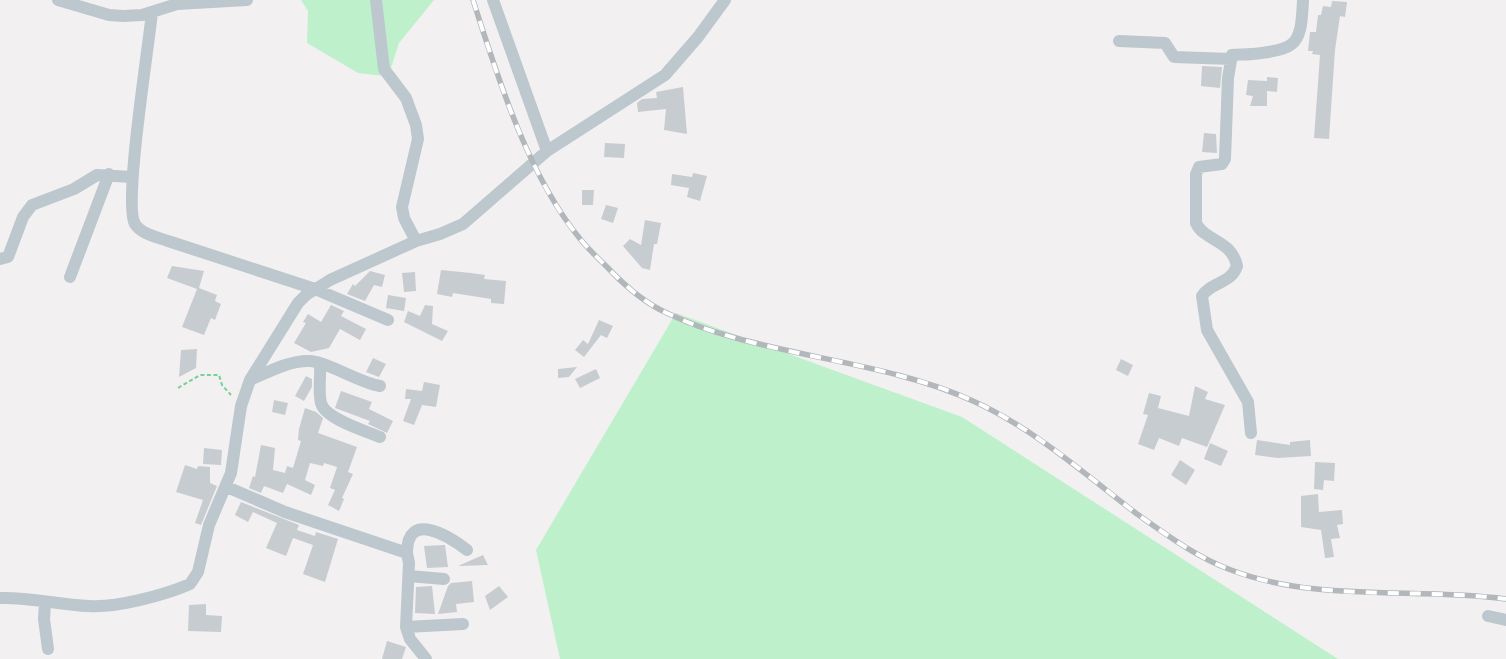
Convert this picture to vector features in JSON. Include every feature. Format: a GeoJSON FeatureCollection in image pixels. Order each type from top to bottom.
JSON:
{"type":"FeatureCollection","features":[{"type":"Feature","properties":{"kind":"street"},"geometry":{"type":"LineString","coordinates":[[58,0],[109,15],[132,16],[188,2],[247,0]]}},
{"type":"Feature","properties":{"kind":"street"},"geometry":{"type":"LineString","coordinates":[[376,0],[384,69],[406,98],[416,124],[418,139],[402,207],[406,225],[416,241]]}},
{"type":"Feature","properties":{"kind":"street"},"geometry":{"type":"LineString","coordinates":[[492,0],[547,151]]}},
{"type":"Feature","properties":{"kind":"street"},"geometry":{"type":"LineString","coordinates":[[0,598],[106,606],[124,603],[190,584],[198,572],[209,525],[227,487],[231,473],[241,406],[250,380],[298,303],[314,289],[416,241],[440,234],[463,224],[547,151],[665,75],[698,37],[725,0]]}},
{"type":"Feature","properties":{"kind":"street"},"geometry":{"type":"LineString","coordinates":[[1251,433],[1248,402],[1206,330],[1201,302],[1203,292],[1232,276],[1236,269],[1236,263],[1229,250],[1221,242],[1199,230],[1194,218],[1198,168],[1222,164],[1225,160],[1230,59],[1235,54],[1256,54],[1290,47],[1295,43],[1302,26],[1304,0]]}},
{"type":"Feature","properties":{"kind":"street"},"geometry":{"type":"LineString","coordinates":[[152,12],[132,177],[132,218],[136,226],[144,232],[218,259],[314,289],[388,320]]}},
{"type":"Feature","properties":{"kind":"street"},"geometry":{"type":"LineString","coordinates":[[1120,41],[1165,43],[1174,57],[1230,59]]}},
{"type":"Feature","properties":{"kind":"street"},"geometry":{"type":"LineString","coordinates":[[0,259],[8,257],[23,217],[32,205],[74,189],[92,176],[109,174],[132,177]]}},
{"type":"Feature","properties":{"kind":"street"},"geometry":{"type":"LineString","coordinates":[[70,277],[109,174]]}},
{"type":"Feature","properties":{"kind":"street"},"geometry":{"type":"LineString","coordinates":[[250,380],[298,362],[320,363],[358,380],[380,386]]}},
{"type":"Feature","properties":{"kind":"street"},"geometry":{"type":"LineString","coordinates":[[320,363],[321,403],[325,410],[335,418],[380,437]]}},
{"type":"Feature","properties":{"kind":"street"},"geometry":{"type":"LineString","coordinates":[[227,487],[285,512],[407,553]]}},
{"type":"Feature","properties":{"kind":"street"},"geometry":{"type":"LineString","coordinates":[[426,659],[410,639],[406,628],[409,576],[407,543],[416,531],[427,529],[450,537],[466,550]]}},
{"type":"Feature","properties":{"kind":"street"},"geometry":{"type":"LineString","coordinates":[[409,576],[444,579]]}},
{"type":"Feature","properties":{"kind":"street"},"geometry":{"type":"LineString","coordinates":[[45,602],[44,619],[48,649]]}},
{"type":"Feature","properties":{"kind":"street"},"geometry":{"type":"LineString","coordinates":[[1488,616],[1506,620]]}},
{"type":"Feature","properties":{"kind":"street"},"geometry":{"type":"LineString","coordinates":[[406,628],[463,624]]}},
{"type":"Feature","properties":{"kind":"path"},"geometry":{"type":"LineString","coordinates":[[178,388],[200,375],[219,374],[222,385],[241,406]]}},
{"type":"Feature","properties":{"kind":"green space"},"geometry":{"type":"Polygon","coordinates":[[[301,0],[434,0],[399,43],[390,71],[384,76],[358,73],[307,43],[308,11],[301,0]]]}},
{"type":"Feature","properties":{"kind":"green space"},"geometry":{"type":"Polygon","coordinates":[[[676,313],[962,417],[1338,659],[560,659],[536,550],[676,313]]]}},
{"type":"Feature","properties":{"kind":"building"},"geometry":{"type":"Polygon","coordinates":[[[1332,1],[1347,2],[1345,17],[1340,16],[1335,50],[1329,139],[1314,138],[1320,55],[1312,54],[1313,51],[1308,51],[1310,32],[1316,32],[1318,15],[1321,15],[1323,6],[1331,7],[1332,1]]]}},
{"type":"Feature","properties":{"kind":"building"},"geometry":{"type":"Polygon","coordinates":[[[1202,66],[1222,67],[1220,88],[1201,86],[1202,66]]]}},
{"type":"Feature","properties":{"kind":"building"},"geometry":{"type":"Polygon","coordinates":[[[1267,77],[1278,78],[1277,92],[1267,91],[1267,106],[1250,106],[1253,96],[1246,95],[1248,80],[1267,81],[1267,77]]]}},
{"type":"Feature","properties":{"kind":"building"},"geometry":{"type":"Polygon","coordinates":[[[683,87],[687,134],[664,130],[666,109],[638,112],[637,103],[642,99],[657,98],[656,92],[683,87]]]}},
{"type":"Feature","properties":{"kind":"building"},"geometry":{"type":"Polygon","coordinates":[[[1204,133],[1216,134],[1217,153],[1202,152],[1204,133]]]}},
{"type":"Feature","properties":{"kind":"building"},"geometry":{"type":"Polygon","coordinates":[[[605,143],[625,144],[624,158],[604,157],[605,143]]]}},
{"type":"Feature","properties":{"kind":"building"},"geometry":{"type":"Polygon","coordinates":[[[693,173],[707,176],[700,201],[687,197],[689,188],[671,185],[672,174],[692,177],[693,173]]]}},
{"type":"Feature","properties":{"kind":"building"},"geometry":{"type":"Polygon","coordinates":[[[582,190],[594,190],[593,205],[582,205],[582,190]]]}},
{"type":"Feature","properties":{"kind":"building"},"geometry":{"type":"Polygon","coordinates":[[[606,205],[618,208],[613,223],[601,219],[606,205]]]}},
{"type":"Feature","properties":{"kind":"building"},"geometry":{"type":"Polygon","coordinates":[[[645,220],[661,223],[657,244],[654,244],[650,270],[642,268],[623,246],[630,239],[641,245],[645,220]]]}},
{"type":"Feature","properties":{"kind":"building"},"geometry":{"type":"Polygon","coordinates":[[[172,266],[204,271],[199,288],[217,295],[215,301],[221,304],[215,320],[211,318],[204,335],[182,327],[197,289],[167,278],[172,266]]]}},
{"type":"Feature","properties":{"kind":"building"},"geometry":{"type":"Polygon","coordinates":[[[441,270],[485,275],[484,279],[506,281],[504,304],[491,303],[491,299],[453,293],[452,297],[437,294],[441,270]]]}},
{"type":"Feature","properties":{"kind":"building"},"geometry":{"type":"Polygon","coordinates":[[[370,271],[385,275],[382,287],[374,285],[365,301],[347,294],[353,284],[355,286],[370,271]]]}},
{"type":"Feature","properties":{"kind":"building"},"geometry":{"type":"Polygon","coordinates":[[[415,272],[416,291],[404,292],[402,273],[415,272]]]}},
{"type":"Feature","properties":{"kind":"building"},"geometry":{"type":"Polygon","coordinates":[[[388,295],[406,298],[404,311],[386,308],[388,295]]]}},
{"type":"Feature","properties":{"kind":"building"},"geometry":{"type":"Polygon","coordinates":[[[331,305],[344,311],[341,316],[366,329],[360,340],[340,329],[329,348],[311,352],[294,343],[306,323],[303,322],[308,314],[321,322],[331,305]]]}},
{"type":"Feature","properties":{"kind":"building"},"geometry":{"type":"Polygon","coordinates":[[[425,305],[433,306],[432,324],[448,331],[442,341],[404,322],[408,311],[420,316],[425,305]]]}},
{"type":"Feature","properties":{"kind":"building"},"geometry":{"type":"Polygon","coordinates":[[[599,320],[613,326],[607,338],[601,335],[584,357],[575,350],[583,340],[588,344],[599,320]]]}},
{"type":"Feature","properties":{"kind":"building"},"geometry":{"type":"Polygon","coordinates":[[[197,349],[196,368],[179,377],[181,350],[197,349]]]}},
{"type":"Feature","properties":{"kind":"building"},"geometry":{"type":"Polygon","coordinates":[[[373,358],[386,364],[379,377],[366,372],[373,358]]]}},
{"type":"Feature","properties":{"kind":"building"},"geometry":{"type":"Polygon","coordinates":[[[1121,359],[1133,365],[1128,376],[1116,370],[1121,359]]]}},
{"type":"Feature","properties":{"kind":"building"},"geometry":{"type":"Polygon","coordinates":[[[577,367],[569,377],[558,378],[558,369],[577,367]]]}},
{"type":"Feature","properties":{"kind":"building"},"geometry":{"type":"Polygon","coordinates":[[[596,369],[600,378],[580,388],[575,379],[596,369]]]}},
{"type":"Feature","properties":{"kind":"building"},"geometry":{"type":"Polygon","coordinates":[[[306,376],[312,379],[312,387],[304,401],[295,396],[306,376]]]}},
{"type":"Feature","properties":{"kind":"building"},"geometry":{"type":"Polygon","coordinates":[[[424,382],[440,385],[436,407],[422,405],[414,425],[403,421],[411,399],[405,399],[406,389],[422,391],[424,382]]]}},
{"type":"Feature","properties":{"kind":"building"},"geometry":{"type":"Polygon","coordinates":[[[1195,386],[1208,392],[1205,399],[1225,405],[1207,447],[1182,438],[1179,446],[1159,438],[1154,450],[1138,444],[1148,415],[1143,414],[1149,393],[1161,396],[1158,408],[1189,416],[1195,386]]]}},
{"type":"Feature","properties":{"kind":"building"},"geometry":{"type":"Polygon","coordinates":[[[341,391],[372,402],[369,409],[393,421],[387,433],[368,424],[370,421],[335,408],[341,391]]]}},
{"type":"Feature","properties":{"kind":"building"},"geometry":{"type":"Polygon","coordinates":[[[274,400],[288,403],[285,415],[272,412],[274,400]]]}},
{"type":"Feature","properties":{"kind":"building"},"geometry":{"type":"Polygon","coordinates":[[[305,408],[316,412],[323,418],[318,433],[357,447],[348,472],[353,474],[342,498],[344,499],[339,511],[328,505],[335,490],[330,488],[337,467],[324,463],[323,466],[310,463],[305,480],[315,485],[311,495],[287,484],[283,493],[264,486],[261,493],[249,488],[253,476],[255,477],[261,445],[275,448],[273,470],[285,473],[287,466],[293,468],[301,441],[298,440],[299,429],[305,408]]]}},
{"type":"Feature","properties":{"kind":"building"},"geometry":{"type":"Polygon","coordinates":[[[1257,440],[1290,445],[1290,442],[1310,440],[1311,456],[1278,458],[1255,455],[1257,440]]]}},
{"type":"Feature","properties":{"kind":"building"},"geometry":{"type":"Polygon","coordinates":[[[1210,443],[1228,451],[1221,466],[1204,459],[1210,443]]]}},
{"type":"Feature","properties":{"kind":"building"},"geometry":{"type":"Polygon","coordinates":[[[204,448],[222,450],[221,465],[203,464],[204,448]]]}},
{"type":"Feature","properties":{"kind":"building"},"geometry":{"type":"Polygon","coordinates":[[[1180,460],[1195,470],[1186,485],[1171,475],[1180,460]]]}},
{"type":"Feature","properties":{"kind":"building"},"geometry":{"type":"Polygon","coordinates":[[[1315,462],[1335,463],[1334,481],[1324,480],[1323,490],[1314,489],[1315,462]]]}},
{"type":"Feature","properties":{"kind":"building"},"geometry":{"type":"Polygon","coordinates":[[[185,465],[197,469],[198,466],[210,467],[210,483],[217,486],[201,525],[195,523],[203,500],[176,492],[185,465]]]}},
{"type":"Feature","properties":{"kind":"building"},"geometry":{"type":"Polygon","coordinates":[[[1318,494],[1319,512],[1342,510],[1343,524],[1337,525],[1340,538],[1331,539],[1334,557],[1325,558],[1321,530],[1301,527],[1301,496],[1318,494]]]}},
{"type":"Feature","properties":{"kind":"building"},"geometry":{"type":"Polygon","coordinates":[[[241,502],[299,525],[297,530],[315,536],[316,532],[338,539],[325,582],[303,574],[313,545],[293,538],[286,556],[266,548],[277,523],[253,512],[248,522],[235,515],[241,502]]]}},
{"type":"Feature","properties":{"kind":"building"},"geometry":{"type":"Polygon","coordinates":[[[445,545],[448,567],[427,568],[424,546],[445,545]]]}},
{"type":"Feature","properties":{"kind":"building"},"geometry":{"type":"Polygon","coordinates":[[[483,555],[488,565],[458,566],[483,555]]]}},
{"type":"Feature","properties":{"kind":"building"},"geometry":{"type":"Polygon","coordinates":[[[472,581],[474,602],[456,604],[457,612],[438,614],[448,586],[451,583],[472,581]]]}},
{"type":"Feature","properties":{"kind":"building"},"geometry":{"type":"Polygon","coordinates":[[[432,586],[435,614],[415,613],[416,587],[432,586]]]}},
{"type":"Feature","properties":{"kind":"building"},"geometry":{"type":"Polygon","coordinates":[[[499,586],[508,597],[490,610],[485,596],[499,586]]]}},
{"type":"Feature","properties":{"kind":"building"},"geometry":{"type":"Polygon","coordinates":[[[206,604],[206,615],[222,616],[221,632],[188,631],[189,605],[206,604]]]}},
{"type":"Feature","properties":{"kind":"building"},"geometry":{"type":"Polygon","coordinates":[[[387,641],[406,647],[402,659],[382,659],[387,641]]]}},
{"type":"Feature","properties":{"kind":"railway"},"geometry":{"type":"LineString","coordinates":[[473,0],[516,125],[530,157],[562,215],[587,247],[621,281],[660,310],[702,328],[728,336],[886,372],[944,389],[973,401],[1017,424],[1038,438],[1171,538],[1206,559],[1231,570],[1264,580],[1298,587],[1333,591],[1437,594],[1506,599]]}}]}
